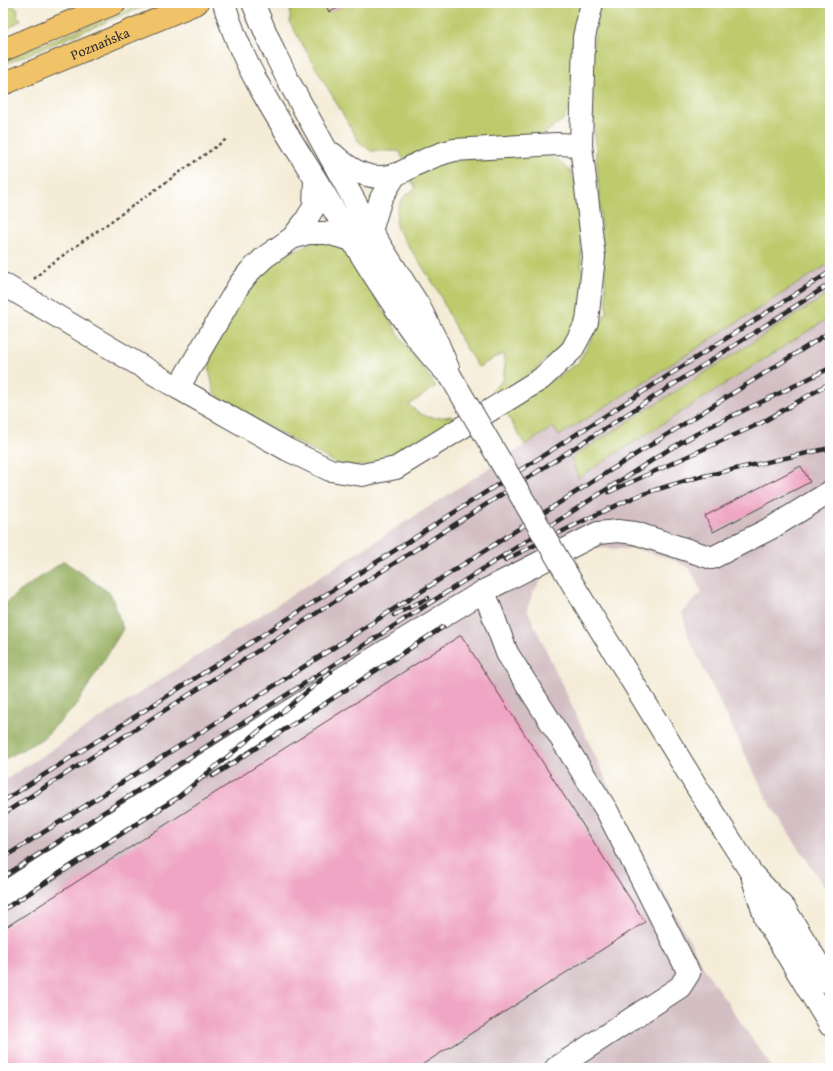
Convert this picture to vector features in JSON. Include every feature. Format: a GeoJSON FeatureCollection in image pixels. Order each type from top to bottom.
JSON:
{"type":"FeatureCollection","features":[{"type":"Feature","properties":{"kind":"main road"},"geometry":{"type":"LineString","coordinates":[[3,50],[115,3]]}},
{"type":"Feature","properties":{"kind":"main road","name":"Poznańska"},"geometry":{"type":"LineString","coordinates":[[3,84],[197,3]]}},
{"type":"Feature","properties":{"kind":"street"},"geometry":{"type":"LineString","coordinates":[[224,3],[232,27],[253,73],[315,179],[419,306],[438,344],[451,376],[575,588],[706,802],[752,874],[785,909],[830,983]]}},
{"type":"Feature","properties":{"kind":"street"},"geometry":{"type":"LineString","coordinates":[[253,3],[274,52],[324,144],[362,236]]}},
{"type":"Feature","properties":{"kind":"street"},"geometry":{"type":"LineString","coordinates":[[11,289],[178,388],[288,450],[330,470],[362,475],[396,468],[541,379],[572,350],[587,322],[594,257],[582,145],[584,37],[592,3]]}},
{"type":"Feature","properties":{"kind":"street"},"geometry":{"type":"LineString","coordinates":[[324,144],[340,160],[358,172],[373,177],[396,174],[438,155],[454,150],[549,144],[582,145]]}},
{"type":"Feature","properties":{"kind":"street"},"geometry":{"type":"LineString","coordinates":[[362,236],[381,198],[396,174]]}},
{"type":"Feature","properties":{"kind":"street"},"geometry":{"type":"LineString","coordinates":[[292,238],[314,207],[315,179]]}},
{"type":"Feature","properties":{"kind":"street"},"geometry":{"type":"LineString","coordinates":[[178,388],[239,285],[250,271],[265,257],[292,238],[308,232],[362,236]]}},
{"type":"Feature","properties":{"kind":"street"},"geometry":{"type":"LineString","coordinates":[[3,894],[183,778],[484,591],[598,533],[618,531],[635,533],[712,558],[773,526],[830,492]]}},
{"type":"Feature","properties":{"kind":"street"},"geometry":{"type":"LineString","coordinates":[[484,591],[507,653],[607,811],[689,973],[680,987],[556,1068]]}},
{"type":"Feature","properties":{"kind":"street"},"geometry":{"type":"LineString","coordinates":[[752,874],[766,920],[830,1025]]}},
{"type":"Feature","properties":{"kind":"path"},"geometry":{"type":"LineString","coordinates":[[11,289],[48,266],[228,138]]}},
{"type":"Feature","properties":{"kind":"shaded area"},"geometry":{"type":"Polygon","coordinates":[[[830,263],[830,293],[571,458],[579,478],[830,317],[830,895],[769,803],[689,639],[682,612],[702,592],[689,568],[670,558],[636,549],[593,548],[546,573],[533,592],[527,609],[623,816],[705,970],[772,1068],[3,1068],[3,781],[553,427],[559,436],[830,263]]]}},
{"type":"Feature","properties":{"kind":"green space"},"geometry":{"type":"Polygon","coordinates":[[[8,3],[18,9],[17,15],[21,20],[3,32],[3,8],[8,3]]]}},
{"type":"Feature","properties":{"kind":"green space"},"geometry":{"type":"Polygon","coordinates":[[[142,3],[152,3],[3,65],[3,61],[142,3]]]}},
{"type":"Feature","properties":{"kind":"green space"},"geometry":{"type":"Polygon","coordinates":[[[290,3],[325,3],[329,12],[343,6],[342,3],[582,3],[572,47],[573,100],[563,120],[542,135],[403,159],[399,151],[371,151],[359,142],[290,23],[290,3]]]}},
{"type":"Feature","properties":{"kind":"green space"},"geometry":{"type":"Polygon","coordinates":[[[599,3],[830,3],[830,263],[559,436],[553,427],[525,445],[505,411],[578,363],[607,311],[590,66],[599,3]]]}},
{"type":"Feature","properties":{"kind":"green space"},"geometry":{"type":"Polygon","coordinates":[[[542,154],[557,159],[571,172],[578,187],[583,294],[578,315],[569,338],[535,370],[496,396],[492,390],[503,380],[505,364],[503,354],[478,367],[459,336],[437,289],[396,227],[397,210],[403,198],[416,188],[410,179],[439,164],[467,158],[542,154]]]}},
{"type":"Feature","properties":{"kind":"green space"},"geometry":{"type":"Polygon","coordinates":[[[331,241],[347,252],[404,343],[436,386],[409,405],[428,417],[438,418],[451,416],[458,423],[401,456],[371,466],[340,465],[225,404],[214,392],[209,369],[213,349],[251,284],[281,256],[311,243],[331,241]]]}},
{"type":"Feature","properties":{"kind":"green space"},"geometry":{"type":"Polygon","coordinates":[[[830,293],[830,317],[578,478],[571,458],[830,293]]]}},
{"type":"Feature","properties":{"kind":"green space"},"geometry":{"type":"Polygon","coordinates":[[[64,561],[111,594],[123,629],[75,707],[42,739],[3,760],[3,606],[15,595],[64,561]]]}},
{"type":"Feature","properties":{"kind":"building"},"geometry":{"type":"Polygon","coordinates":[[[325,3],[342,3],[343,6],[329,12],[325,3]]]}},
{"type":"Feature","properties":{"kind":"building"},"geometry":{"type":"Polygon","coordinates":[[[801,466],[810,482],[713,532],[705,516],[801,466]]]}},
{"type":"Feature","properties":{"kind":"building"},"geometry":{"type":"Polygon","coordinates":[[[461,635],[645,922],[417,1068],[3,1068],[3,929],[461,635]]]}},
{"type":"Feature","properties":{"kind":"railway"},"geometry":{"type":"LineString","coordinates":[[3,801],[830,272]]}},
{"type":"Feature","properties":{"kind":"railway"},"geometry":{"type":"LineString","coordinates":[[3,814],[830,284]]}},
{"type":"Feature","properties":{"kind":"railway"},"geometry":{"type":"LineString","coordinates":[[3,858],[587,485],[830,332]]}},
{"type":"Feature","properties":{"kind":"railway"},"geometry":{"type":"LineString","coordinates":[[3,877],[668,450],[707,428],[830,368]]}},
{"type":"Feature","properties":{"kind":"railway"},"geometry":{"type":"LineString","coordinates":[[609,492],[761,423],[830,383]]}},
{"type":"Feature","properties":{"kind":"railway"},"geometry":{"type":"LineString","coordinates":[[505,560],[591,517],[635,497],[655,490],[695,478],[830,448]]}},
{"type":"Feature","properties":{"kind":"railway"},"geometry":{"type":"LineString","coordinates":[[394,615],[428,598]]}},
{"type":"Feature","properties":{"kind":"railway"},"geometry":{"type":"LineString","coordinates":[[213,776],[443,627]]}},
{"type":"Feature","properties":{"kind":"railway"},"geometry":{"type":"LineString","coordinates":[[3,910],[177,798],[331,672]]}}]}
